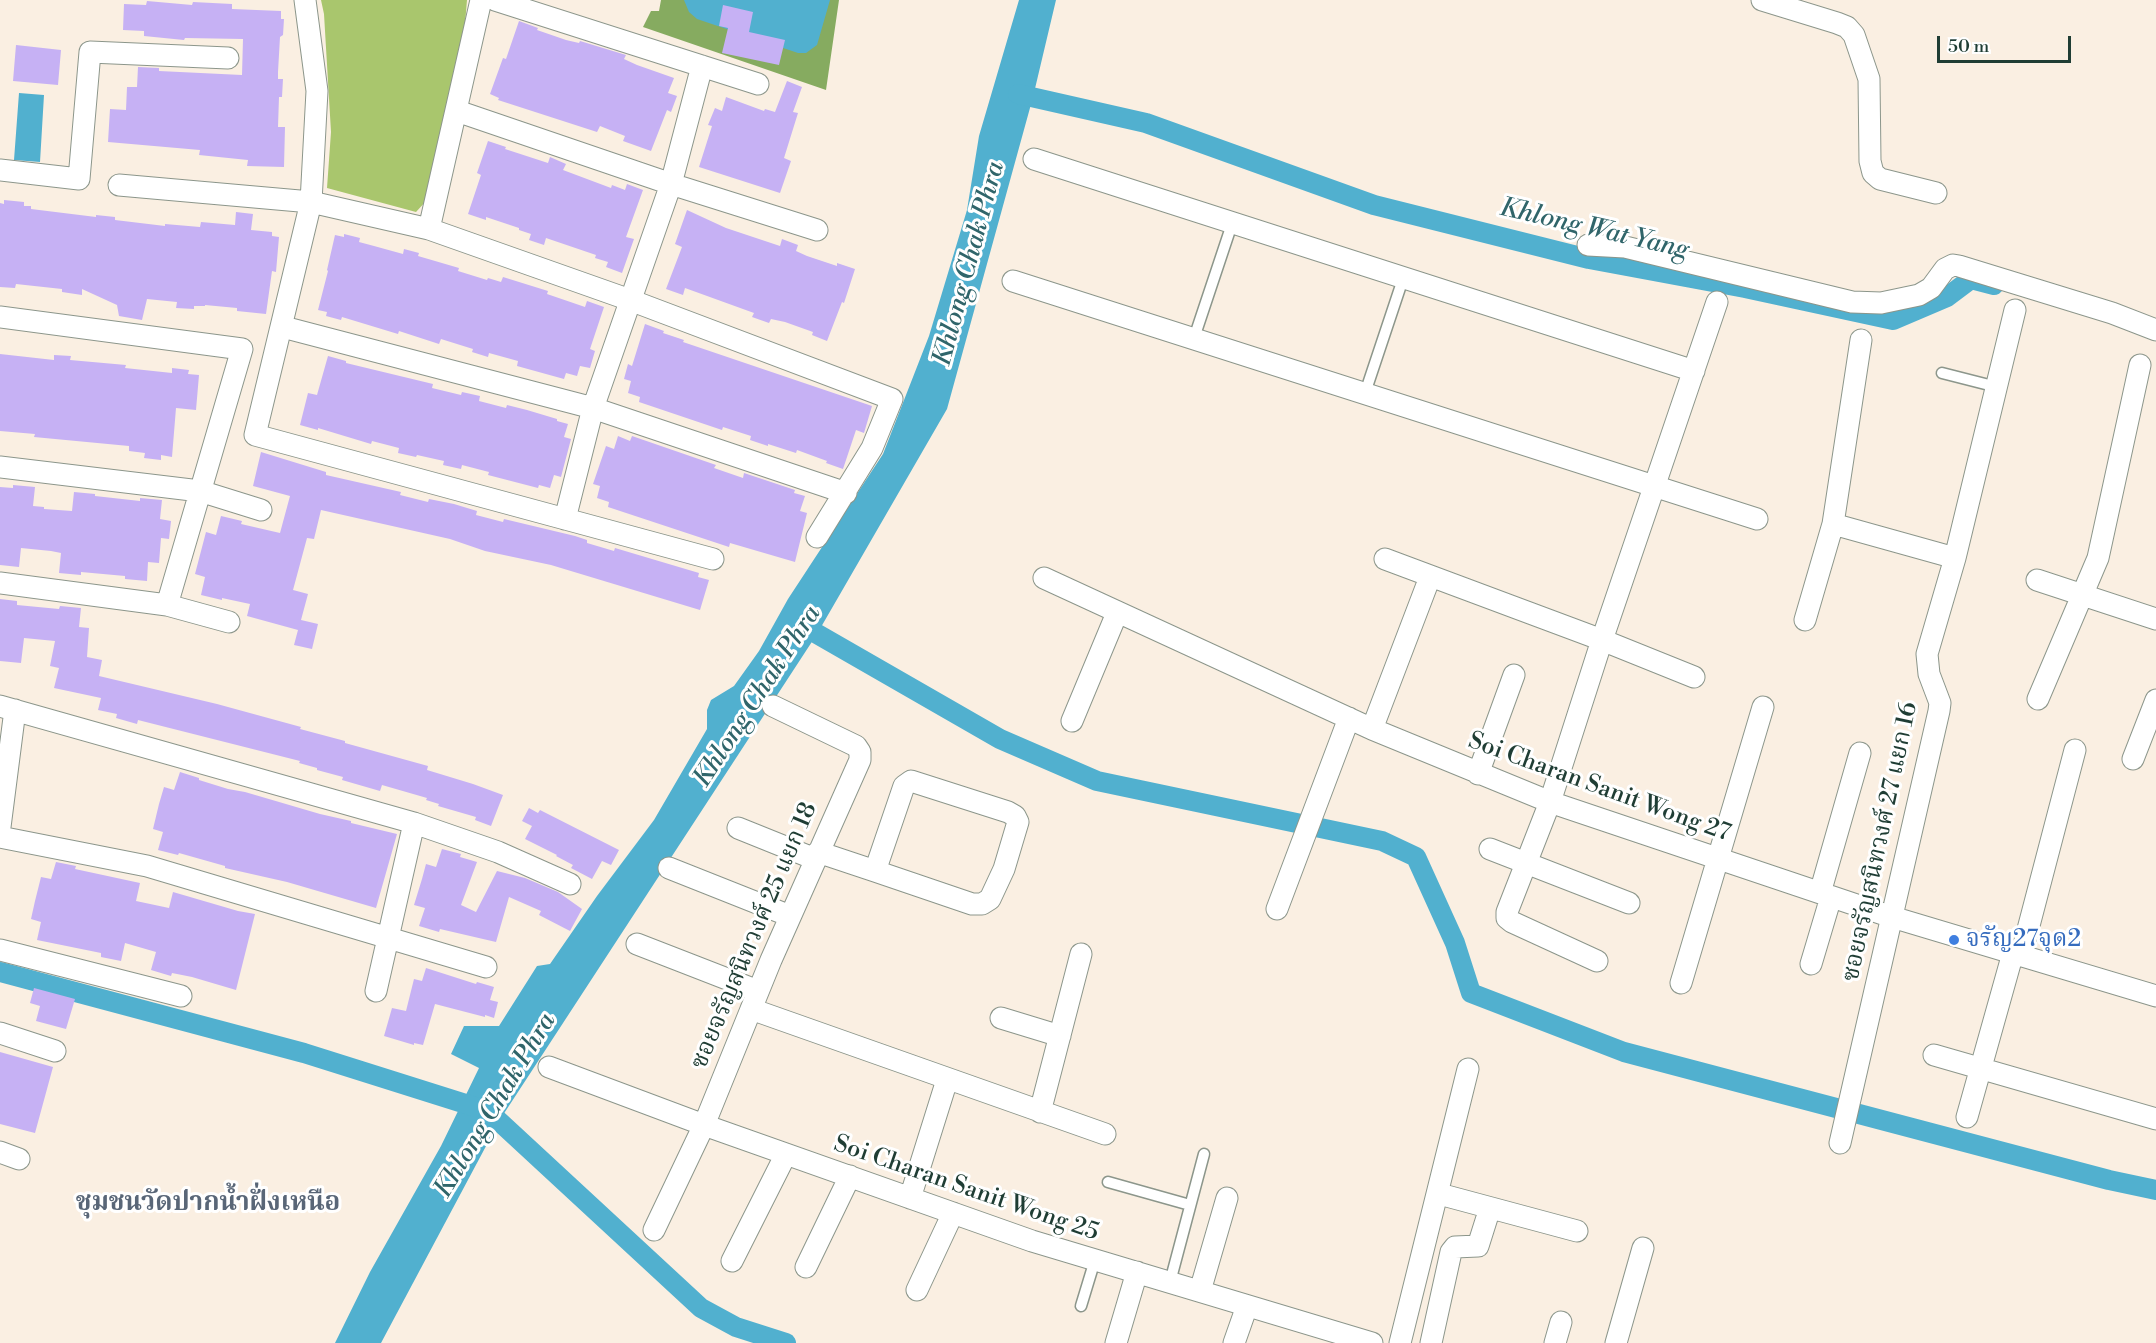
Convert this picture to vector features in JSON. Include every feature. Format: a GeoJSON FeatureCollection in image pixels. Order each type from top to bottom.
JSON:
{"type":"FeatureCollection","features":[{"type":"Feature","properties":{"kind":"street"},"geometry":{"type":"LineString","coordinates":[[305,0],[317,91],[311,202],[283,327],[255,435],[713,559]]}},
{"type":"Feature","properties":{"kind":"street"},"geometry":{"type":"LineString","coordinates":[[429,229],[481,0]]}},
{"type":"Feature","properties":{"kind":"street"},"geometry":{"type":"LineString","coordinates":[[495,0],[758,84]]}},
{"type":"Feature","properties":{"kind":"street"},"geometry":{"type":"LineString","coordinates":[[1761,0],[1847,27],[1854,35],[1869,79],[1870,161],[1873,173],[1880,179],[1936,193]]}},
{"type":"Feature","properties":{"kind":"street"},"geometry":{"type":"LineString","coordinates":[[0,170],[79,179],[90,52],[228,58]]}},
{"type":"Feature","properties":{"kind":"street"},"geometry":{"type":"LineString","coordinates":[[565,519],[593,408],[671,184],[702,66]]}},
{"type":"Feature","properties":{"kind":"street"},"geometry":{"type":"LineString","coordinates":[[457,111],[671,184],[817,230]]}},
{"type":"Feature","properties":{"kind":"street"},"geometry":{"type":"LineString","coordinates":[[1034,159],[1694,371]]}},
{"type":"Feature","properties":{"kind":"street"},"geometry":{"type":"LineString","coordinates":[[119,185],[311,202],[429,229],[630,300],[892,399],[872,448],[817,537]]}},
{"type":"Feature","properties":{"kind":"street"},"geometry":{"type":"LineString","coordinates":[[1588,245],[1625,247],[1852,302],[1881,303],[1919,295],[1931,288],[1945,269],[1959,266],[2112,313],[2156,330]]}},
{"type":"Feature","properties":{"kind":"street"},"geometry":{"type":"LineString","coordinates":[[1013,280],[1757,519]]}},
{"type":"Feature","properties":{"kind":"street"},"geometry":{"type":"LineString","coordinates":[[1598,961],[1507,918],[1507,912],[1550,802],[1602,640],[1717,302]]}},
{"type":"Feature","properties":{"kind":"street","name":"ซอยจรัญสนิทวงศ์ 27 แยก 16"},"geometry":{"type":"LineString","coordinates":[[1840,1143],[1939,711],[1940,703],[1929,674],[1927,654],[1955,558],[2015,310]]}},
{"type":"Feature","properties":{"kind":"street"},"geometry":{"type":"LineString","coordinates":[[0,317],[242,349],[167,605]]}},
{"type":"Feature","properties":{"kind":"street"},"geometry":{"type":"LineString","coordinates":[[283,327],[593,408],[846,493]]}},
{"type":"Feature","properties":{"kind":"street"},"geometry":{"type":"LineString","coordinates":[[1805,620],[1833,524],[1861,340]]}},
{"type":"Feature","properties":{"kind":"street"},"geometry":{"type":"LineString","coordinates":[[2038,699],[2098,558],[2140,365]]}},
{"type":"Feature","properties":{"kind":"street"},"geometry":{"type":"LineString","coordinates":[[0,466],[200,491],[261,510]]}},
{"type":"Feature","properties":{"kind":"street"},"geometry":{"type":"LineString","coordinates":[[1833,524],[1955,558]]}},
{"type":"Feature","properties":{"kind":"street"},"geometry":{"type":"LineString","coordinates":[[1385,559],[1694,677]]}},
{"type":"Feature","properties":{"kind":"street"},"geometry":{"type":"LineString","coordinates":[[1372,729],[1430,577]]}},
{"type":"Feature","properties":{"kind":"street","name":"Soi Charan Sanit Wong 27"},"geometry":{"type":"LineString","coordinates":[[1044,578],[1372,729],[1550,802],[1892,917],[2017,954],[2154,989]]}},
{"type":"Feature","properties":{"kind":"street"},"geometry":{"type":"LineString","coordinates":[[2037,580],[2156,618]]}},
{"type":"Feature","properties":{"kind":"street"},"geometry":{"type":"LineString","coordinates":[[0,583],[167,605],[229,622]]}},
{"type":"Feature","properties":{"kind":"street"},"geometry":{"type":"LineString","coordinates":[[1072,721],[1117,613]]}},
{"type":"Feature","properties":{"kind":"street"},"geometry":{"type":"LineString","coordinates":[[1478,774],[1514,675]]}},
{"type":"Feature","properties":{"kind":"street"},"geometry":{"type":"LineString","coordinates":[[2133,759],[2156,700]]}},
{"type":"Feature","properties":{"kind":"street","name":"ซอยจรัญสนิทวงศ์ 25 แยก 18"},"geometry":{"type":"LineString","coordinates":[[654,1230],[704,1125],[754,1000],[860,760],[860,752],[856,747],[773,706]]}},
{"type":"Feature","properties":{"kind":"street"},"geometry":{"type":"LineString","coordinates":[[1681,982],[1763,707]]}},
{"type":"Feature","properties":{"kind":"street"},"geometry":{"type":"LineString","coordinates":[[0,827],[7,708],[414,823],[498,852],[570,884]]}},
{"type":"Feature","properties":{"kind":"street"},"geometry":{"type":"LineString","coordinates":[[1277,909],[1349,718]]}},
{"type":"Feature","properties":{"kind":"street"},"geometry":{"type":"LineString","coordinates":[[1967,1117],[2017,954],[2075,750]]}},
{"type":"Feature","properties":{"kind":"street"},"geometry":{"type":"LineString","coordinates":[[1811,964],[1825,895],[1860,753]]}},
{"type":"Feature","properties":{"kind":"street"},"geometry":{"type":"LineString","coordinates":[[738,828],[972,904],[982,904],[990,899],[1004,869],[1018,822],[1008,812],[911,781],[904,786],[875,871]]}},
{"type":"Feature","properties":{"kind":"street"},"geometry":{"type":"LineString","coordinates":[[376,991],[414,823]]}},
{"type":"Feature","properties":{"kind":"street"},"geometry":{"type":"LineString","coordinates":[[0,837],[147,867],[486,967]]}},
{"type":"Feature","properties":{"kind":"street"},"geometry":{"type":"LineString","coordinates":[[1490,849],[1629,903]]}},
{"type":"Feature","properties":{"kind":"street"},"geometry":{"type":"LineString","coordinates":[[669,868],[790,916]]}},
{"type":"Feature","properties":{"kind":"street"},"geometry":{"type":"LineString","coordinates":[[637,944],[754,1000],[947,1080],[1105,1134]]}},
{"type":"Feature","properties":{"kind":"street"},"geometry":{"type":"LineString","coordinates":[[0,950],[181,996]]}},
{"type":"Feature","properties":{"kind":"street"},"geometry":{"type":"LineString","coordinates":[[1040,1112],[1081,954]]}},
{"type":"Feature","properties":{"kind":"street"},"geometry":{"type":"LineString","coordinates":[[1001,1017],[1060,1036]]}},
{"type":"Feature","properties":{"kind":"street"},"geometry":{"type":"LineString","coordinates":[[0,1033],[56,1051]]}},
{"type":"Feature","properties":{"kind":"street"},"geometry":{"type":"LineString","coordinates":[[1934,1055],[2156,1119]]}},
{"type":"Feature","properties":{"kind":"street","name":"Soi Charan Sanit Wong 25"},"geometry":{"type":"LineString","coordinates":[[549,1067],[704,1125],[1032,1241],[1372,1343]]}},
{"type":"Feature","properties":{"kind":"street"},"geometry":{"type":"LineString","coordinates":[[1400,1343],[1468,1069]]}},
{"type":"Feature","properties":{"kind":"street"},"geometry":{"type":"LineString","coordinates":[[910,1198],[947,1080]]}},
{"type":"Feature","properties":{"kind":"street"},"geometry":{"type":"LineString","coordinates":[[732,1261],[786,1154]]}},
{"type":"Feature","properties":{"kind":"street"},"geometry":{"type":"LineString","coordinates":[[806,1267],[850,1176]]}},
{"type":"Feature","properties":{"kind":"street"},"geometry":{"type":"LineString","coordinates":[[1443,1195],[1577,1231]]}},
{"type":"Feature","properties":{"kind":"street"},"geometry":{"type":"LineString","coordinates":[[1200,1292],[1227,1198]]}},
{"type":"Feature","properties":{"kind":"street"},"geometry":{"type":"LineString","coordinates":[[1431,1343],[1451,1252],[1455,1247],[1478,1246],[1490,1208]]}},
{"type":"Feature","properties":{"kind":"street"},"geometry":{"type":"LineString","coordinates":[[917,1290],[953,1213]]}},
{"type":"Feature","properties":{"kind":"street"},"geometry":{"type":"LineString","coordinates":[[1616,1343],[1642,1248]]}},
{"type":"Feature","properties":{"kind":"street"},"geometry":{"type":"LineString","coordinates":[[1116,1343],[1137,1272]]}},
{"type":"Feature","properties":{"kind":"street"},"geometry":{"type":"LineString","coordinates":[[1234,1343],[1247,1306]]}},
{"type":"Feature","properties":{"kind":"street"},"geometry":{"type":"LineString","coordinates":[[1555,1343],[1561,1322]]}},
{"type":"Feature","properties":{"kind":"lane"},"geometry":{"type":"LineString","coordinates":[[1194,338],[1233,222]]}},
{"type":"Feature","properties":{"kind":"lane"},"geometry":{"type":"LineString","coordinates":[[1365,393],[1403,279]]}},
{"type":"Feature","properties":{"kind":"lane"},"geometry":{"type":"LineString","coordinates":[[1942,373],[1997,387]]}},
{"type":"Feature","properties":{"kind":"lane"},"geometry":{"type":"LineString","coordinates":[[1170,1282],[1204,1154]]}},
{"type":"Feature","properties":{"kind":"lane"},"geometry":{"type":"LineString","coordinates":[[1108,1182],[1190,1205]]}},
{"type":"Feature","properties":{"kind":"lane"},"geometry":{"type":"LineString","coordinates":[[1081,1306],[1095,1260]]}},
{"type":"Feature","properties":{"kind":"green space"},"geometry":{"type":"Polygon","coordinates":[[[321,0],[467,0],[465,24],[427,200],[416,212],[327,188],[331,132],[324,14],[321,0]]]}},
{"type":"Feature","properties":{"kind":"green space"},"geometry":{"type":"Polygon","coordinates":[[[661,0],[839,0],[826,90],[643,27],[651,11],[659,11],[661,0]]]}},
{"type":"Feature","properties":{"kind":"water"},"geometry":{"type":"Polygon","coordinates":[[[684,0],[830,0],[817,45],[806,53],[798,53],[697,19],[689,12],[684,0]]]}},
{"type":"Feature","properties":{"kind":"water","name":"Khlong Chak Phra"},"geometry":{"type":"Polygon","coordinates":[[[1019,0],[1056,0],[1033,97],[947,409],[817,634],[501,1118],[381,1343],[335,1343],[370,1272],[441,1146],[479,1068],[451,1054],[464,1026],[499,1026],[537,966],[550,964],[654,820],[707,729],[707,710],[711,700],[734,686],[759,651],[788,599],[883,454],[929,336],[967,210],[979,136],[1019,0]]]}},
{"type":"Feature","properties":{"kind":"water"},"geometry":{"type":"Polygon","coordinates":[[[19,93],[44,95],[40,162],[14,160],[19,93]]]}},
{"type":"Feature","properties":{"kind":"building"},"geometry":{"type":"Polygon","coordinates":[[[147,1],[192,5],[193,2],[232,4],[232,9],[281,11],[281,19],[284,19],[283,35],[280,37],[278,79],[283,79],[282,97],[279,97],[278,127],[285,127],[284,167],[247,166],[248,160],[199,155],[200,150],[108,142],[110,109],[126,110],[127,87],[137,87],[138,67],[159,68],[159,71],[242,75],[243,39],[185,38],[184,40],[144,36],[144,31],[123,30],[124,4],[146,5],[147,1]]]}},
{"type":"Feature","properties":{"kind":"building"},"geometry":{"type":"Polygon","coordinates":[[[723,5],[753,12],[749,32],[785,40],[779,65],[722,53],[728,28],[719,26],[723,5]]]}},
{"type":"Feature","properties":{"kind":"building"},"geometry":{"type":"Polygon","coordinates":[[[519,21],[566,40],[579,43],[580,41],[626,55],[624,59],[674,78],[668,93],[677,96],[671,112],[667,110],[651,151],[623,141],[625,136],[600,126],[597,132],[498,100],[499,98],[490,94],[503,58],[506,59],[519,21]]]}},
{"type":"Feature","properties":{"kind":"building"},"geometry":{"type":"Polygon","coordinates":[[[16,45],[61,50],[58,85],[13,81],[16,45]]]}},
{"type":"Feature","properties":{"kind":"building"},"geometry":{"type":"Polygon","coordinates":[[[787,81],[802,87],[793,112],[798,113],[784,158],[791,161],[780,193],[699,167],[712,126],[708,125],[715,108],[722,111],[726,97],[764,111],[765,109],[775,112],[787,81]]]}},
{"type":"Feature","properties":{"kind":"building"},"geometry":{"type":"Polygon","coordinates":[[[488,141],[548,163],[550,157],[566,164],[563,170],[611,188],[612,185],[625,190],[627,184],[643,190],[626,237],[634,239],[622,273],[606,267],[608,262],[595,258],[596,255],[546,238],[544,245],[529,240],[531,234],[519,228],[486,217],[486,220],[468,214],[481,175],[477,173],[488,141]]]}},
{"type":"Feature","properties":{"kind":"building"},"geometry":{"type":"Polygon","coordinates":[[[4,200],[24,202],[24,206],[31,206],[31,209],[96,217],[96,215],[115,217],[115,220],[165,226],[165,224],[200,227],[201,222],[235,225],[236,212],[253,214],[251,230],[272,232],[272,236],[279,237],[276,272],[272,271],[266,314],[205,305],[194,306],[194,309],[176,308],[177,302],[147,299],[142,320],[119,316],[117,305],[82,289],[82,295],[62,292],[62,289],[16,284],[15,288],[0,287],[0,203],[4,204],[4,200]]]}},
{"type":"Feature","properties":{"kind":"building"},"geometry":{"type":"Polygon","coordinates":[[[687,210],[726,228],[780,246],[782,239],[798,245],[796,251],[807,256],[837,266],[837,263],[855,269],[844,303],[842,302],[827,341],[812,335],[813,332],[785,322],[771,319],[769,323],[752,317],[754,313],[685,288],[683,295],[666,289],[682,247],[675,244],[687,210]]]}},
{"type":"Feature","properties":{"kind":"building"},"geometry":{"type":"Polygon","coordinates":[[[344,234],[360,238],[359,242],[403,254],[404,249],[419,253],[418,256],[459,268],[458,271],[487,280],[488,278],[501,282],[503,277],[548,291],[547,294],[585,307],[587,301],[604,307],[590,349],[595,351],[590,368],[580,366],[577,376],[566,373],[564,379],[517,366],[518,361],[489,353],[488,357],[472,352],[473,349],[441,339],[439,344],[399,331],[398,334],[342,317],[341,320],[326,316],[327,312],[318,310],[335,235],[344,237],[344,234]]]}},
{"type":"Feature","properties":{"kind":"building"},"geometry":{"type":"Polygon","coordinates":[[[645,324],[684,340],[683,342],[872,406],[864,433],[856,430],[843,469],[797,450],[796,453],[768,444],[768,446],[750,440],[751,436],[723,427],[722,430],[639,402],[640,397],[628,393],[631,381],[624,379],[628,364],[632,366],[645,324]]]}},
{"type":"Feature","properties":{"kind":"building"},"geometry":{"type":"Polygon","coordinates":[[[0,354],[54,360],[54,355],[71,356],[70,360],[126,365],[125,368],[172,373],[172,368],[189,370],[188,374],[199,375],[196,410],[176,408],[172,457],[161,455],[161,460],[144,458],[145,453],[129,451],[129,446],[34,437],[35,434],[0,431],[0,354]]]}},
{"type":"Feature","properties":{"kind":"building"},"geometry":{"type":"Polygon","coordinates":[[[328,356],[346,361],[346,363],[433,384],[432,388],[461,395],[462,392],[480,396],[479,401],[506,408],[507,405],[527,410],[568,424],[564,437],[571,439],[561,477],[554,475],[550,488],[539,485],[538,488],[488,475],[489,472],[462,465],[461,469],[443,465],[444,461],[398,453],[399,448],[372,441],[371,444],[300,425],[308,393],[317,395],[328,356]]]}},
{"type":"Feature","properties":{"kind":"building"},"geometry":{"type":"Polygon","coordinates":[[[618,436],[630,441],[632,436],[716,465],[714,468],[743,478],[744,473],[795,490],[794,493],[805,496],[800,511],[807,513],[795,562],[730,543],[729,547],[608,507],[609,502],[597,498],[600,486],[593,484],[606,446],[614,449],[618,436]]]}},
{"type":"Feature","properties":{"kind":"building"},"geometry":{"type":"Polygon","coordinates":[[[261,452],[326,472],[326,475],[401,492],[400,495],[428,502],[429,499],[454,504],[477,511],[476,515],[503,522],[504,519],[575,536],[587,540],[587,543],[614,551],[615,548],[699,573],[698,577],[709,580],[700,610],[551,565],[321,510],[314,539],[307,538],[293,590],[308,594],[301,620],[318,624],[312,649],[294,645],[298,630],[247,616],[250,604],[201,595],[205,577],[195,574],[206,532],[216,535],[221,516],[242,521],[241,524],[280,533],[290,496],[253,486],[261,452]]]}},
{"type":"Feature","properties":{"kind":"building"},"geometry":{"type":"Polygon","coordinates":[[[13,485],[35,487],[33,506],[44,507],[44,509],[72,511],[74,492],[140,501],[140,498],[162,500],[160,519],[171,521],[169,539],[161,538],[159,563],[148,562],[147,581],[125,579],[125,576],[81,572],[81,575],[59,573],[61,553],[51,551],[21,548],[19,567],[0,565],[0,487],[13,488],[13,485]]]}},
{"type":"Feature","properties":{"kind":"building"},"geometry":{"type":"Polygon","coordinates":[[[0,599],[17,601],[17,605],[59,609],[60,606],[81,608],[79,627],[89,628],[87,657],[102,660],[99,676],[301,727],[300,729],[345,741],[345,743],[428,766],[427,770],[503,795],[491,826],[475,820],[476,817],[438,806],[439,804],[426,800],[427,798],[382,785],[380,791],[342,780],[343,777],[317,770],[317,768],[299,763],[300,761],[138,720],[137,724],[116,718],[117,714],[98,710],[101,698],[54,688],[59,668],[50,666],[55,641],[24,638],[21,663],[0,661],[0,599]]]}},
{"type":"Feature","properties":{"kind":"building"},"geometry":{"type":"Polygon","coordinates":[[[180,772],[228,789],[397,834],[376,908],[287,882],[225,868],[225,866],[179,853],[178,855],[158,850],[163,832],[153,829],[159,804],[164,787],[174,790],[180,772]]]}},
{"type":"Feature","properties":{"kind":"building"},"geometry":{"type":"Polygon","coordinates":[[[529,808],[538,813],[540,810],[619,850],[611,865],[602,861],[592,879],[571,868],[573,865],[557,855],[525,839],[532,826],[522,821],[529,808]]]}},
{"type":"Feature","properties":{"kind":"building"},"geometry":{"type":"Polygon","coordinates":[[[442,849],[461,854],[460,857],[477,862],[461,905],[476,912],[497,871],[525,878],[558,892],[582,909],[570,931],[539,915],[541,911],[509,897],[496,942],[440,929],[439,932],[419,926],[425,908],[414,905],[426,864],[436,867],[442,849]]]}},
{"type":"Feature","properties":{"kind":"building"},"geometry":{"type":"Polygon","coordinates":[[[56,862],[76,866],[75,869],[140,883],[136,901],[169,908],[173,892],[255,914],[236,990],[192,977],[172,973],[171,976],[151,970],[156,952],[125,943],[121,961],[101,957],[101,953],[37,940],[41,922],[31,919],[35,901],[41,877],[51,879],[56,862]]]}},
{"type":"Feature","properties":{"kind":"building"},"geometry":{"type":"Polygon","coordinates":[[[426,968],[476,984],[477,982],[494,987],[490,1000],[498,1002],[494,1018],[435,1004],[423,1045],[414,1043],[414,1045],[384,1036],[392,1008],[406,1011],[414,979],[422,981],[426,968]]]}},
{"type":"Feature","properties":{"kind":"building"},"geometry":{"type":"Polygon","coordinates":[[[34,988],[75,999],[66,1029],[36,1021],[40,1006],[30,1003],[34,988]]]}},
{"type":"Feature","properties":{"kind":"building"},"geometry":{"type":"Polygon","coordinates":[[[0,1052],[53,1067],[35,1133],[0,1124],[0,1052]]]}},
{"type":"Feature","properties":{"kind":"waterway","name":"Khlong Wat Yang"},"geometry":{"type":"LineString","coordinates":[[1018,94],[1146,123],[1374,205],[1589,259],[1745,288],[1893,320],[1947,297],[1971,279],[1994,285]]}},
{"type":"Feature","properties":{"kind":"waterway","name":"Khlong Chak Phra"},"geometry":{"type":"LineString","coordinates":[[805,627],[1000,739],[1097,781],[1382,841],[1416,857],[1455,943],[1471,993],[1624,1052],[2109,1180],[2156,1190]]}},
{"type":"Feature","properties":{"kind":"waterway","name":"Khlong Chak Phra"},"geometry":{"type":"LineString","coordinates":[[0,972],[304,1053],[488,1111],[701,1308],[736,1327],[786,1343]]}},
{"type":"Feature","properties":{"kind":"place","name":"จรัญ27จุด2"},"geometry":{"type":"Point","coordinates":[1954,940]}},
{"type":"Feature","properties":{"kind":"district","name":"ชุมชนวัดปากน้ำฝั่งเหนือ"},"geometry":{"type":"Point","coordinates":[208,1204]}}]}
